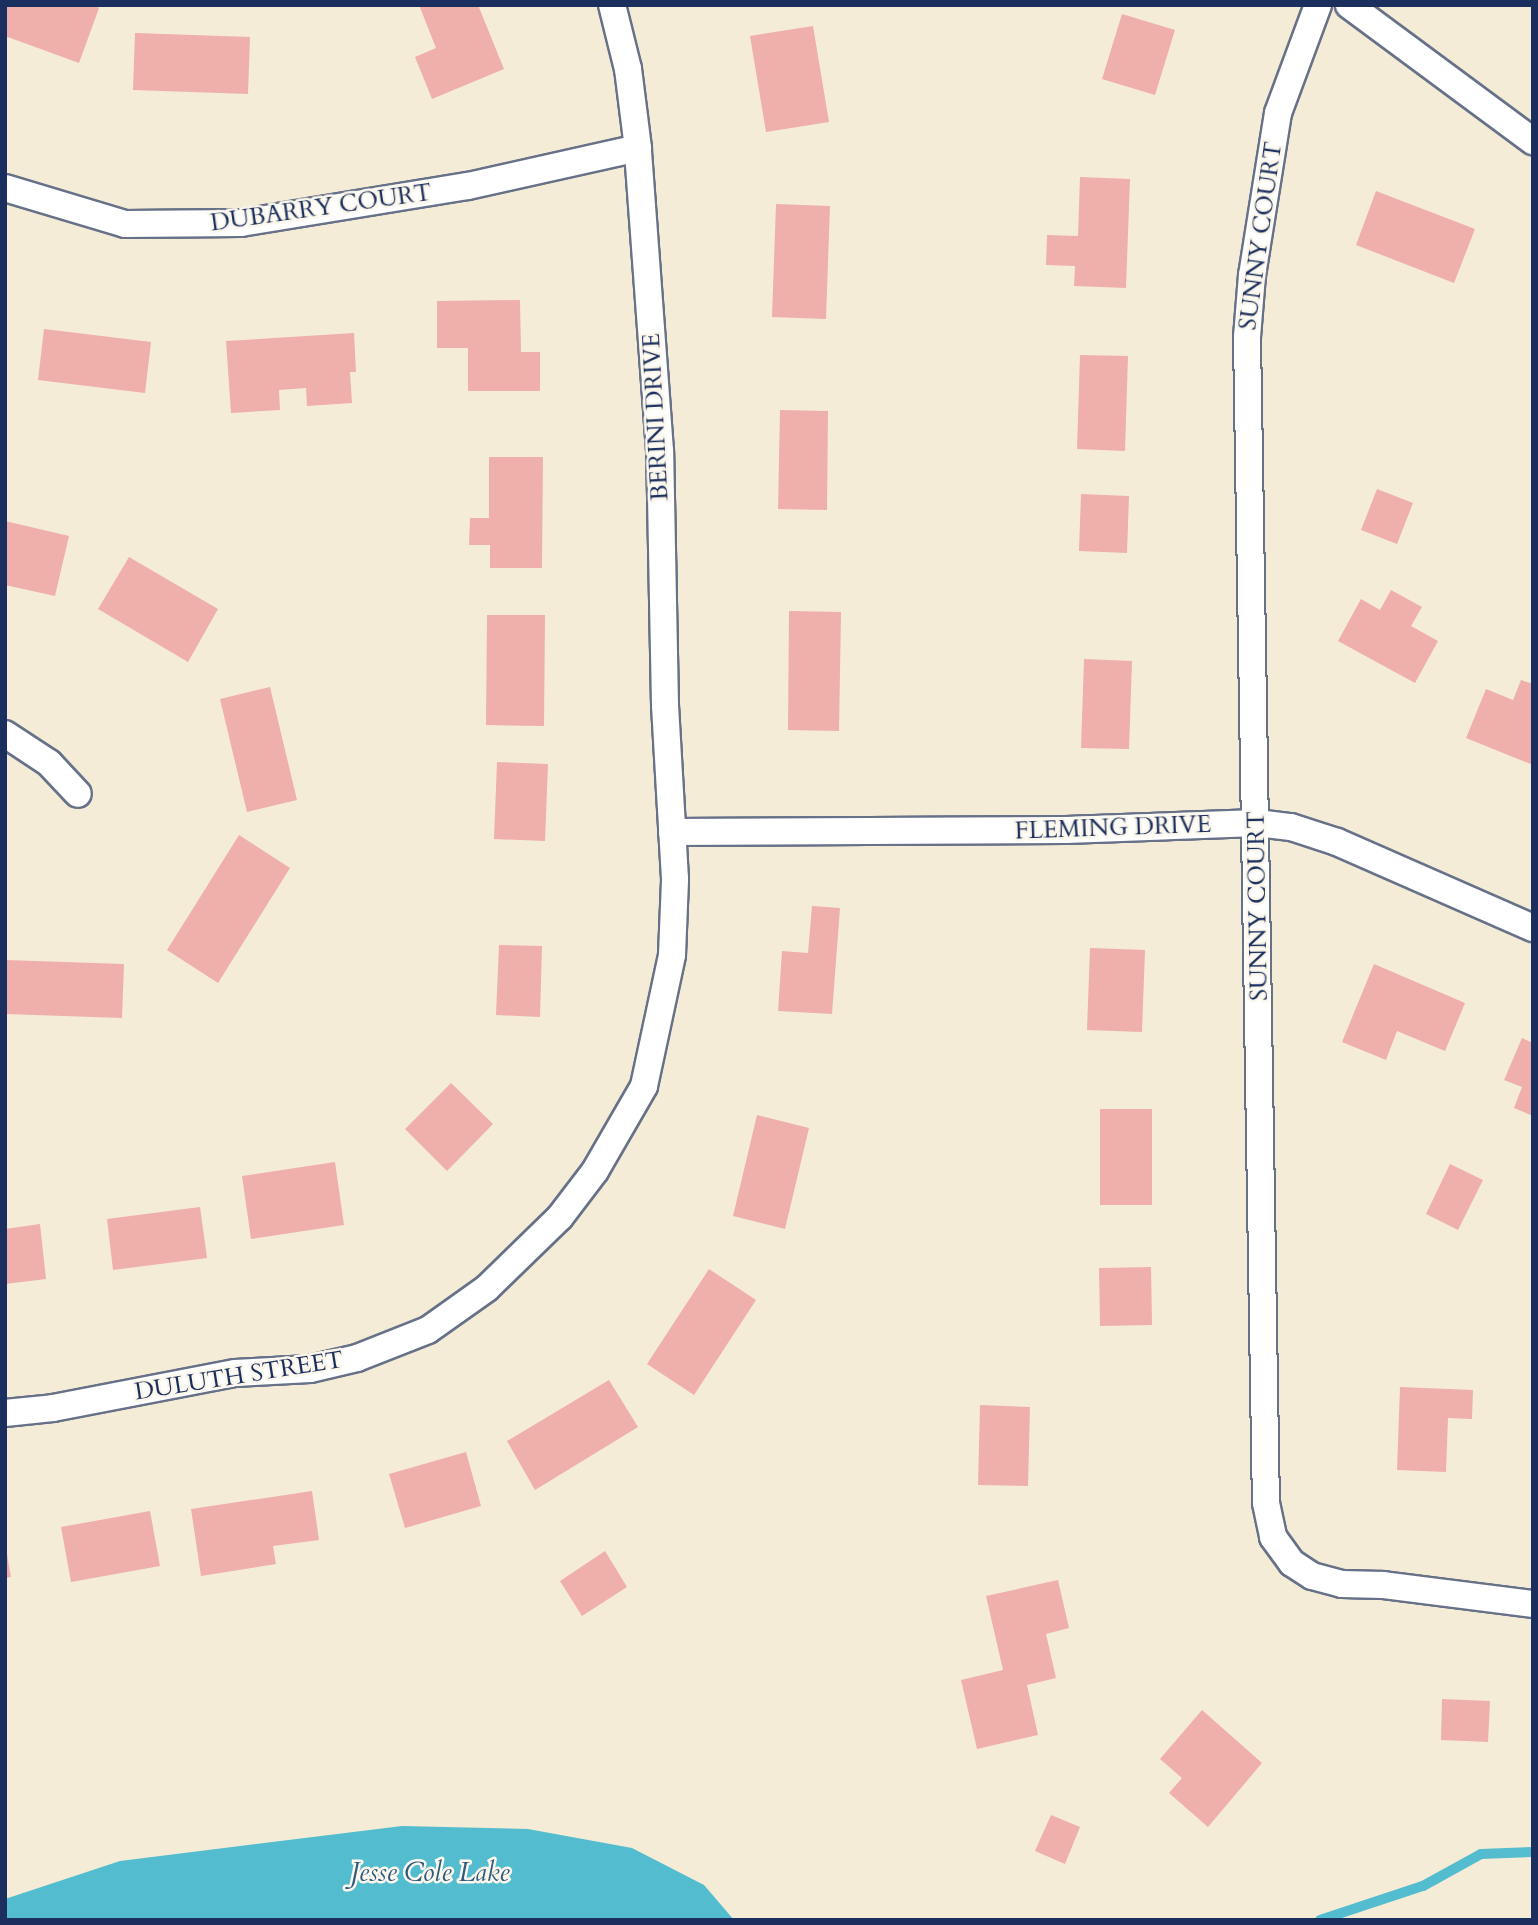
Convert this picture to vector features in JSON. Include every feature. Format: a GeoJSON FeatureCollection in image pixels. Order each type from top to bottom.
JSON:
{"type":"FeatureCollection","features":[{"type":"Feature","properties":{"kind":"street","name":"BERINI DRIVE"},"geometry":{"type":"LineString","coordinates":[[612,5],[628,69],[638,148],[660,451],[665,705],[673,832]]}},
{"type":"Feature","properties":{"kind":"street","name":"SUNNY COURT"},"geometry":{"type":"LineString","coordinates":[[1318,5],[1278,113],[1252,275],[1247,337],[1266,1503],[1273,1537],[1292,1563],[1312,1576],[1342,1584],[1382,1585],[1533,1604]]}},
{"type":"Feature","properties":{"kind":"street"},"geometry":{"type":"LineString","coordinates":[[1349,5],[1533,141]]}},
{"type":"Feature","properties":{"kind":"street","name":"DUBARRY COURT"},"geometry":{"type":"LineString","coordinates":[[5,188],[125,224],[242,223],[468,186],[638,148]]}},
{"type":"Feature","properties":{"kind":"street"},"geometry":{"type":"LineString","coordinates":[[5,734],[49,763],[78,794]]}},
{"type":"Feature","properties":{"kind":"street","name":"FLEMING DRIVE"},"geometry":{"type":"LineString","coordinates":[[673,832],[1066,830],[1257,823],[1291,827],[1337,842],[1533,928]]}},
{"type":"Feature","properties":{"kind":"street","name":"DULUTH STREET"},"geometry":{"type":"LineString","coordinates":[[5,1413],[53,1408],[178,1381],[310,1369],[357,1358],[428,1330],[487,1288],[560,1217],[626,1122],[644,1086],[672,955],[673,832]]}},
{"type":"Feature","properties":{"kind":"water","name":"Jesse Cole Lake"},"geometry":{"type":"Polygon","coordinates":[[[402,1826],[528,1829],[632,1848],[704,1885],[734,1920],[5,1920],[5,1899],[120,1861],[402,1826]]]}},
{"type":"Feature","properties":{"kind":"building"},"geometry":{"type":"Polygon","coordinates":[[[5,5],[93,5],[99,8],[79,63],[5,36],[5,5]]]}},
{"type":"Feature","properties":{"kind":"building"},"geometry":{"type":"Polygon","coordinates":[[[419,5],[478,5],[504,69],[432,99],[415,57],[436,48],[419,5]]]}},
{"type":"Feature","properties":{"kind":"building"},"geometry":{"type":"Polygon","coordinates":[[[1122,14],[1175,30],[1155,95],[1102,79],[1122,14]]]}},
{"type":"Feature","properties":{"kind":"building"},"geometry":{"type":"Polygon","coordinates":[[[813,26],[829,122],[766,132],[750,36],[813,26]]]}},
{"type":"Feature","properties":{"kind":"building"},"geometry":{"type":"Polygon","coordinates":[[[135,33],[250,37],[248,94],[133,90],[135,33]]]}},
{"type":"Feature","properties":{"kind":"building"},"geometry":{"type":"Polygon","coordinates":[[[1080,177],[1130,179],[1126,288],[1074,286],[1075,266],[1046,265],[1047,235],[1078,236],[1080,177]]]}},
{"type":"Feature","properties":{"kind":"building"},"geometry":{"type":"Polygon","coordinates":[[[1376,191],[1475,229],[1454,283],[1356,245],[1376,191]]]}},
{"type":"Feature","properties":{"kind":"building"},"geometry":{"type":"Polygon","coordinates":[[[776,204],[830,206],[826,319],[772,317],[776,204]]]}},
{"type":"Feature","properties":{"kind":"building"},"geometry":{"type":"Polygon","coordinates":[[[520,300],[521,352],[540,352],[540,391],[468,391],[468,348],[437,348],[437,301],[520,300]]]}},
{"type":"Feature","properties":{"kind":"building"},"geometry":{"type":"Polygon","coordinates":[[[44,329],[151,342],[145,393],[38,380],[44,329]]]}},
{"type":"Feature","properties":{"kind":"building"},"geometry":{"type":"Polygon","coordinates":[[[354,333],[356,372],[350,372],[352,403],[307,406],[306,388],[279,390],[280,410],[231,413],[226,341],[354,333]]]}},
{"type":"Feature","properties":{"kind":"building"},"geometry":{"type":"Polygon","coordinates":[[[1080,355],[1128,356],[1125,451],[1077,449],[1080,355]]]}},
{"type":"Feature","properties":{"kind":"building"},"geometry":{"type":"Polygon","coordinates":[[[780,410],[828,411],[827,510],[778,509],[780,410]]]}},
{"type":"Feature","properties":{"kind":"building"},"geometry":{"type":"Polygon","coordinates":[[[489,457],[543,457],[542,568],[490,568],[490,545],[469,545],[470,518],[489,518],[489,457]]]}},
{"type":"Feature","properties":{"kind":"building"},"geometry":{"type":"Polygon","coordinates":[[[1377,489],[1413,503],[1397,544],[1361,530],[1377,489]]]}},
{"type":"Feature","properties":{"kind":"building"},"geometry":{"type":"Polygon","coordinates":[[[1081,494],[1129,496],[1127,553],[1079,551],[1081,494]]]}},
{"type":"Feature","properties":{"kind":"building"},"geometry":{"type":"Polygon","coordinates":[[[5,521],[69,536],[55,596],[5,585],[5,521]]]}},
{"type":"Feature","properties":{"kind":"building"},"geometry":{"type":"Polygon","coordinates":[[[129,557],[218,609],[188,662],[98,609],[129,557]]]}},
{"type":"Feature","properties":{"kind":"building"},"geometry":{"type":"Polygon","coordinates":[[[1391,590],[1422,607],[1411,626],[1438,641],[1415,683],[1338,641],[1361,599],[1380,610],[1391,590]]]}},
{"type":"Feature","properties":{"kind":"building"},"geometry":{"type":"Polygon","coordinates":[[[789,611],[841,612],[839,731],[788,730],[789,611]]]}},
{"type":"Feature","properties":{"kind":"building"},"geometry":{"type":"Polygon","coordinates":[[[487,615],[545,615],[544,726],[486,725],[487,615]]]}},
{"type":"Feature","properties":{"kind":"building"},"geometry":{"type":"Polygon","coordinates":[[[1084,659],[1132,661],[1129,749],[1081,748],[1084,659]]]}},
{"type":"Feature","properties":{"kind":"building"},"geometry":{"type":"Polygon","coordinates":[[[1521,680],[1533,684],[1533,765],[1466,738],[1486,689],[1513,700],[1521,680]]]}},
{"type":"Feature","properties":{"kind":"building"},"geometry":{"type":"Polygon","coordinates":[[[270,687],[297,800],[247,812],[220,699],[270,687]]]}},
{"type":"Feature","properties":{"kind":"building"},"geometry":{"type":"Polygon","coordinates":[[[497,762],[548,764],[545,841],[494,839],[497,762]]]}},
{"type":"Feature","properties":{"kind":"building"},"geometry":{"type":"Polygon","coordinates":[[[239,835],[290,868],[218,983],[167,950],[239,835]]]}},
{"type":"Feature","properties":{"kind":"building"},"geometry":{"type":"Polygon","coordinates":[[[812,906],[840,908],[832,1014],[778,1011],[782,951],[808,953],[812,906]]]}},
{"type":"Feature","properties":{"kind":"building"},"geometry":{"type":"Polygon","coordinates":[[[499,945],[542,946],[540,1017],[496,1015],[499,945]]]}},
{"type":"Feature","properties":{"kind":"building"},"geometry":{"type":"Polygon","coordinates":[[[1090,948],[1145,950],[1142,1032],[1087,1030],[1090,948]]]}},
{"type":"Feature","properties":{"kind":"building"},"geometry":{"type":"Polygon","coordinates":[[[5,960],[124,964],[122,1018],[5,1014],[5,960]]]}},
{"type":"Feature","properties":{"kind":"building"},"geometry":{"type":"Polygon","coordinates":[[[1374,964],[1465,1003],[1445,1051],[1397,1031],[1386,1060],[1342,1042],[1374,964]]]}},
{"type":"Feature","properties":{"kind":"building"},"geometry":{"type":"Polygon","coordinates":[[[1522,1038],[1533,1043],[1533,1116],[1514,1108],[1522,1087],[1504,1080],[1522,1038]]]}},
{"type":"Feature","properties":{"kind":"building"},"geometry":{"type":"Polygon","coordinates":[[[451,1083],[493,1124],[447,1171],[405,1129],[451,1083]]]}},
{"type":"Feature","properties":{"kind":"building"},"geometry":{"type":"Polygon","coordinates":[[[1100,1109],[1152,1109],[1152,1205],[1100,1205],[1100,1109]]]}},
{"type":"Feature","properties":{"kind":"building"},"geometry":{"type":"Polygon","coordinates":[[[757,1115],[809,1128],[785,1229],[733,1216],[757,1115]]]}},
{"type":"Feature","properties":{"kind":"building"},"geometry":{"type":"Polygon","coordinates":[[[335,1162],[344,1225],[251,1239],[242,1176],[335,1162]]]}},
{"type":"Feature","properties":{"kind":"building"},"geometry":{"type":"Polygon","coordinates":[[[1450,1164],[1483,1180],[1458,1230],[1426,1214],[1450,1164]]]}},
{"type":"Feature","properties":{"kind":"building"},"geometry":{"type":"Polygon","coordinates":[[[200,1207],[207,1258],[113,1270],[107,1219],[200,1207]]]}},
{"type":"Feature","properties":{"kind":"building"},"geometry":{"type":"Polygon","coordinates":[[[40,1224],[46,1279],[5,1284],[5,1229],[40,1224]]]}},
{"type":"Feature","properties":{"kind":"building"},"geometry":{"type":"Polygon","coordinates":[[[1151,1267],[1152,1325],[1100,1326],[1099,1268],[1151,1267]]]}},
{"type":"Feature","properties":{"kind":"building"},"geometry":{"type":"Polygon","coordinates":[[[709,1269],[756,1300],[694,1395],[647,1364],[709,1269]]]}},
{"type":"Feature","properties":{"kind":"building"},"geometry":{"type":"Polygon","coordinates":[[[609,1380],[638,1427],[535,1490],[507,1441],[609,1380]]]}},
{"type":"Feature","properties":{"kind":"building"},"geometry":{"type":"Polygon","coordinates":[[[1400,1387],[1473,1390],[1472,1419],[1448,1418],[1446,1472],[1397,1470],[1400,1387]]]}},
{"type":"Feature","properties":{"kind":"building"},"geometry":{"type":"Polygon","coordinates":[[[980,1405],[1030,1407],[1028,1486],[978,1485],[980,1405]]]}},
{"type":"Feature","properties":{"kind":"building"},"geometry":{"type":"Polygon","coordinates":[[[466,1452],[481,1506],[405,1528],[389,1474],[466,1452]]]}},
{"type":"Feature","properties":{"kind":"building"},"geometry":{"type":"Polygon","coordinates":[[[312,1491],[319,1540],[273,1546],[276,1564],[201,1576],[191,1509],[312,1491]]]}},
{"type":"Feature","properties":{"kind":"building"},"geometry":{"type":"Polygon","coordinates":[[[150,1511],[160,1566],[71,1582],[61,1527],[150,1511]]]}},
{"type":"Feature","properties":{"kind":"building"},"geometry":{"type":"Polygon","coordinates":[[[5,1543],[11,1577],[5,1578],[5,1543]]]}},
{"type":"Feature","properties":{"kind":"building"},"geometry":{"type":"Polygon","coordinates":[[[605,1551],[627,1587],[582,1616],[560,1581],[605,1551]]]}},
{"type":"Feature","properties":{"kind":"building"},"geometry":{"type":"Polygon","coordinates":[[[1058,1580],[1069,1628],[1046,1634],[1056,1678],[1027,1685],[1038,1735],[977,1749],[961,1680],[1003,1670],[986,1596],[1058,1580]]]}},
{"type":"Feature","properties":{"kind":"building"},"geometry":{"type":"Polygon","coordinates":[[[1442,1699],[1490,1701],[1488,1742],[1441,1740],[1442,1699]]]}},
{"type":"Feature","properties":{"kind":"building"},"geometry":{"type":"Polygon","coordinates":[[[1202,1710],[1262,1763],[1208,1827],[1169,1793],[1182,1778],[1160,1759],[1202,1710]]]}},
{"type":"Feature","properties":{"kind":"building"},"geometry":{"type":"Polygon","coordinates":[[[1051,1815],[1080,1827],[1065,1864],[1035,1851],[1051,1815]]]}},
{"type":"Feature","properties":{"kind":"waterway"},"geometry":{"type":"LineString","coordinates":[[1320,1920],[1423,1886],[1481,1854],[1533,1852]]}}]}
